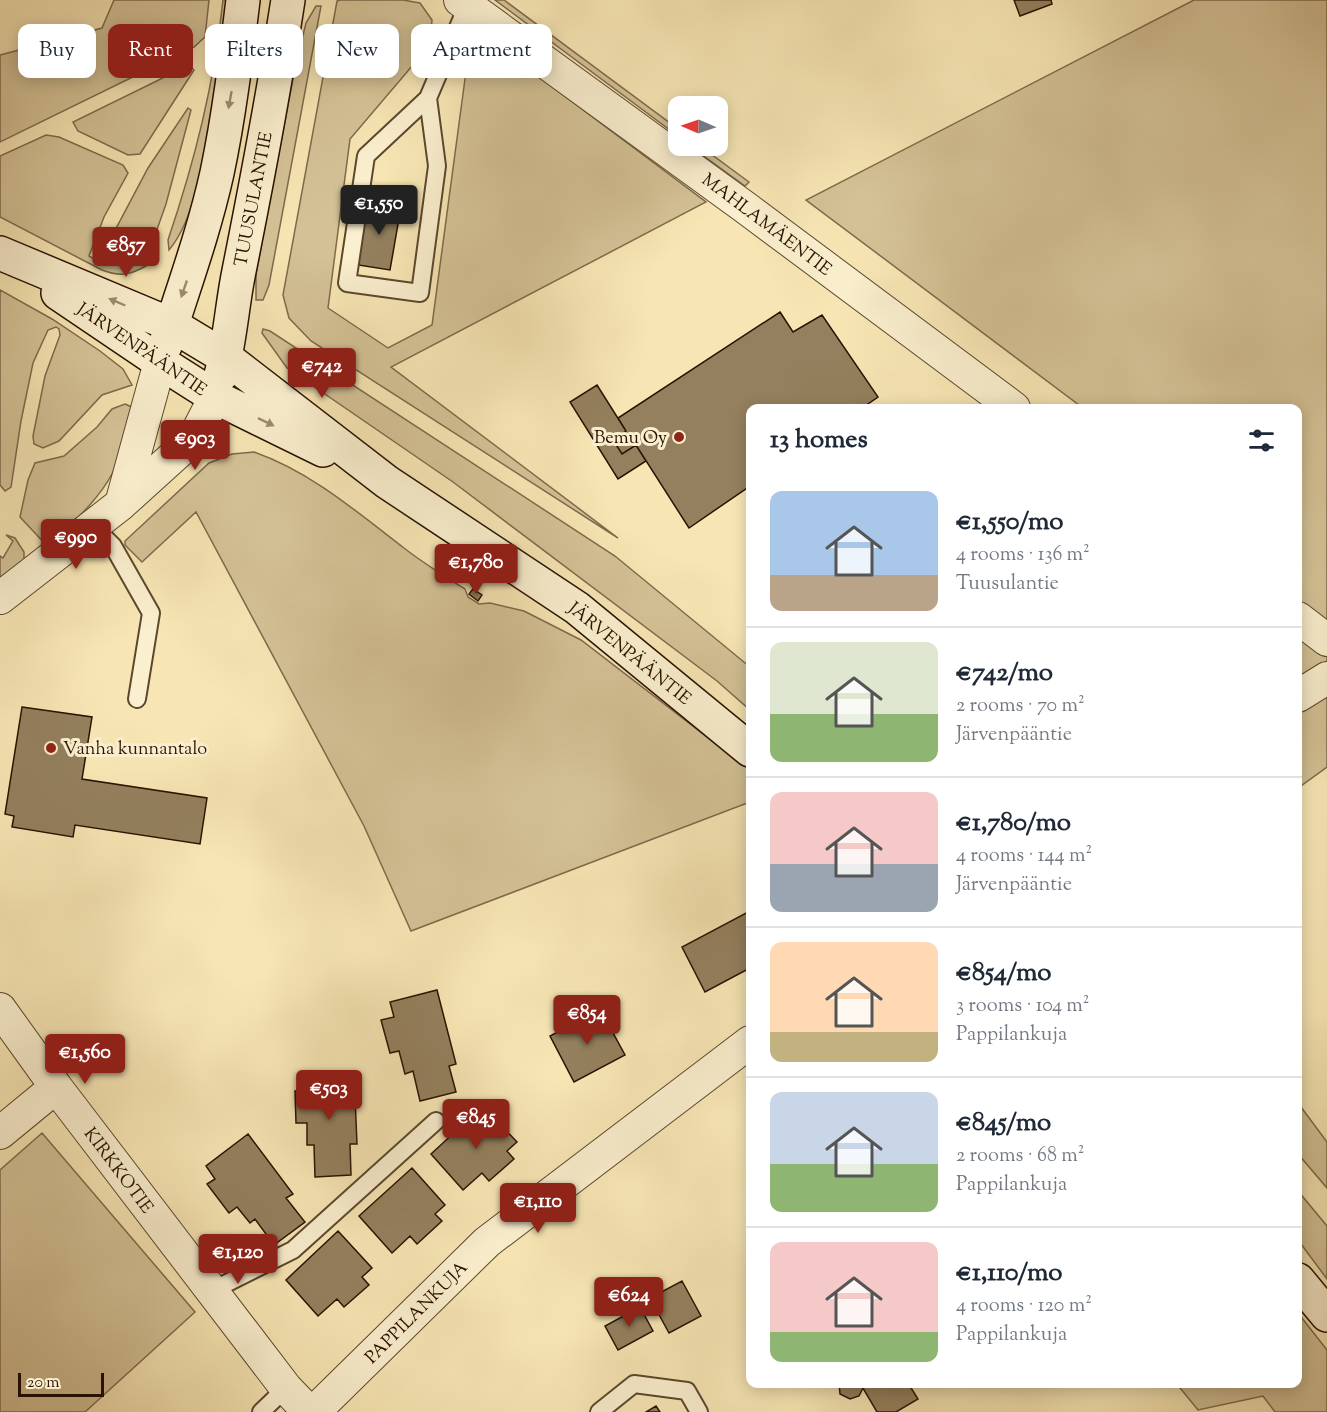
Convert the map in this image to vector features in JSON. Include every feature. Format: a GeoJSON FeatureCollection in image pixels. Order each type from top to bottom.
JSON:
{"type":"FeatureCollection","features":[{"type":"Feature","properties":{"kind":"main road"},"geometry":{"type":"LineString","coordinates":[[160,362],[188,276],[217,174],[236,66],[243,0]]}},
{"type":"Feature","properties":{"kind":"main road","name":"TUUSULANTIE"},"geometry":{"type":"LineString","coordinates":[[214,397],[225,357],[233,300],[274,89],[288,0]]}},
{"type":"Feature","properties":{"kind":"main road","name":"JÄRVENPÄÄNTIE"},"geometry":{"type":"LineString","coordinates":[[387,482],[214,397],[0,253],[172,325],[225,357],[387,482],[577,608],[746,747]]}},
{"type":"Feature","properties":{"kind":"main road"},"geometry":{"type":"LineString","coordinates":[[1302,1285],[1327,1315]]}},
{"type":"Feature","properties":{"kind":"street","name":"MAHLAMÄENTIE"},"geometry":{"type":"LineString","coordinates":[[464,2],[1009,404]]}},
{"type":"Feature","properties":{"kind":"street"},"geometry":{"type":"LineString","coordinates":[[121,504],[160,362]]}},
{"type":"Feature","properties":{"kind":"street"},"geometry":{"type":"LineString","coordinates":[[0,598],[121,504],[194,438],[214,397]]}},
{"type":"Feature","properties":{"kind":"street"},"geometry":{"type":"LineString","coordinates":[[1302,621],[1327,640]]}},
{"type":"Feature","properties":{"kind":"street"},"geometry":{"type":"LineString","coordinates":[[1302,694],[1327,678]]}},
{"type":"Feature","properties":{"kind":"street","name":"KIRKKOTIE"},"geometry":{"type":"LineString","coordinates":[[0,1009],[56,1087],[286,1388],[309,1412]]}},
{"type":"Feature","properties":{"kind":"street","name":"PAPPILANKUJA"},"geometry":{"type":"LineString","coordinates":[[314,1412],[487,1242],[746,1045]]}},
{"type":"Feature","properties":{"kind":"street"},"geometry":{"type":"LineString","coordinates":[[0,1133],[56,1087]]}},
{"type":"Feature","properties":{"kind":"lane"},"geometry":{"type":"LineString","coordinates":[[428,98],[437,166],[420,293],[347,284],[366,156],[428,98],[464,2]]}},
{"type":"Feature","properties":{"kind":"lane"},"geometry":{"type":"LineString","coordinates":[[93,526],[113,546],[151,614],[137,699]]}},
{"type":"Feature","properties":{"kind":"lane"},"geometry":{"type":"LineString","coordinates":[[211,1290],[293,1251],[436,1121]]}},
{"type":"Feature","properties":{"kind":"lane"},"geometry":{"type":"LineString","coordinates":[[599,1412],[634,1384],[687,1390],[699,1412]]}},
{"type":"Feature","properties":{"kind":"lane"},"geometry":{"type":"LineString","coordinates":[[261,1412],[286,1388]]}},
{"type":"Feature","properties":{"kind":"shaded area"},"geometry":{"type":"Polygon","coordinates":[[[114,0],[209,0],[205,37],[193,47],[193,24],[108,24],[108,78],[131,78],[0,142],[0,55],[18,50],[18,78],[96,78],[96,30],[102,28],[114,0]]]}},
{"type":"Feature","properties":{"kind":"shaded area"},"geometry":{"type":"Polygon","coordinates":[[[223,0],[232,0],[227,24],[220,24],[223,0]]]}},
{"type":"Feature","properties":{"kind":"shaded area"},"geometry":{"type":"Polygon","coordinates":[[[403,0],[420,3],[432,20],[432,24],[411,24],[411,67],[350,139],[328,308],[388,348],[432,325],[465,78],[540,78],[706,202],[391,367],[618,538],[311,341],[289,318],[283,295],[323,78],[399,78],[399,24],[333,24],[337,1],[403,0]]]}},
{"type":"Feature","properties":{"kind":"shaded area"},"geometry":{"type":"Polygon","coordinates":[[[495,0],[504,0],[536,24],[527,24],[495,0]]]}},
{"type":"Feature","properties":{"kind":"shaded area"},"geometry":{"type":"Polygon","coordinates":[[[1194,0],[1327,0],[1327,767],[1302,785],[1302,404],[1078,404],[806,200],[1194,0]]]}},
{"type":"Feature","properties":{"kind":"shaded area"},"geometry":{"type":"Polygon","coordinates":[[[316,6],[321,6],[318,24],[315,24],[315,38],[269,285],[263,300],[256,300],[256,274],[293,78],[303,78],[303,35],[306,23],[316,6]]]}},
{"type":"Feature","properties":{"kind":"shaded area"},"geometry":{"type":"Polygon","coordinates":[[[552,36],[668,122],[668,129],[552,42],[552,36]]]}},
{"type":"Feature","properties":{"kind":"shaded area"},"geometry":{"type":"Polygon","coordinates":[[[163,78],[189,78],[140,154],[128,155],[78,131],[73,122],[163,78]]]}},
{"type":"Feature","properties":{"kind":"shaded area"},"geometry":{"type":"Polygon","coordinates":[[[211,78],[217,78],[199,180],[187,219],[169,250],[168,240],[187,181],[211,78]]]}},
{"type":"Feature","properties":{"kind":"shaded area"},"geometry":{"type":"Polygon","coordinates":[[[188,108],[191,110],[166,204],[154,238],[151,263],[145,267],[122,274],[102,270],[0,217],[0,156],[46,135],[59,137],[123,165],[128,173],[104,217],[89,256],[96,260],[104,251],[148,168],[188,108]]]}},
{"type":"Feature","properties":{"kind":"shaded area"},"geometry":{"type":"Polygon","coordinates":[[[704,156],[714,156],[749,182],[745,186],[704,156]]]}},
{"type":"Feature","properties":{"kind":"shaded area"},"geometry":{"type":"Polygon","coordinates":[[[0,290],[52,319],[100,351],[123,369],[132,385],[102,395],[59,441],[43,448],[34,444],[33,436],[45,376],[60,335],[56,327],[48,330],[33,363],[11,487],[5,491],[0,485],[0,290]]]}},
{"type":"Feature","properties":{"kind":"shaded area"},"geometry":{"type":"Polygon","coordinates":[[[263,329],[270,331],[615,556],[746,664],[746,706],[717,681],[453,482],[287,368],[262,333],[263,329]]]}},
{"type":"Feature","properties":{"kind":"shaded area"},"geometry":{"type":"Polygon","coordinates":[[[125,404],[134,408],[122,450],[112,474],[91,504],[48,547],[20,517],[28,480],[35,463],[64,456],[97,427],[112,409],[125,404]]]}},
{"type":"Feature","properties":{"kind":"shaded area"},"geometry":{"type":"Polygon","coordinates":[[[254,452],[295,470],[333,494],[419,559],[465,589],[468,597],[479,604],[490,603],[524,611],[581,640],[746,767],[746,804],[411,931],[364,826],[196,512],[142,562],[125,545],[125,541],[209,463],[232,454],[254,452]]]}},
{"type":"Feature","properties":{"kind":"shaded area"},"geometry":{"type":"Polygon","coordinates":[[[6,535],[15,538],[24,552],[24,564],[0,582],[0,556],[3,558],[13,541],[6,535]]]}},
{"type":"Feature","properties":{"kind":"shaded area"},"geometry":{"type":"Polygon","coordinates":[[[1302,1108],[1327,1142],[1327,1188],[1302,1159],[1302,1108]]]}},
{"type":"Feature","properties":{"kind":"shaded area"},"geometry":{"type":"Polygon","coordinates":[[[42,1133],[195,1312],[85,1412],[0,1412],[0,1170],[42,1133]]]}},
{"type":"Feature","properties":{"kind":"shaded area"},"geometry":{"type":"Polygon","coordinates":[[[1302,1196],[1327,1226],[1327,1279],[1302,1245],[1302,1196]]]}},
{"type":"Feature","properties":{"kind":"shaded area"},"geometry":{"type":"Polygon","coordinates":[[[1302,1318],[1327,1350],[1327,1412],[1275,1412],[1263,1396],[1198,1410],[1180,1388],[1302,1388],[1302,1318]]]}},
{"type":"Feature","properties":{"kind":"building"},"geometry":{"type":"Polygon","coordinates":[[[1014,0],[1051,0],[1052,4],[1020,16],[1014,0]]]}},
{"type":"Feature","properties":{"kind":"building"},"geometry":{"type":"Polygon","coordinates":[[[368,202],[401,207],[390,270],[358,265],[368,202]]]}},
{"type":"Feature","properties":{"kind":"building"},"geometry":{"type":"Polygon","coordinates":[[[780,312],[793,332],[822,315],[878,397],[868,404],[746,404],[746,489],[689,528],[636,445],[622,454],[613,440],[626,431],[618,418],[780,312]]]}},
{"type":"Feature","properties":{"kind":"building"},"geometry":{"type":"Polygon","coordinates":[[[597,385],[626,431],[613,440],[622,454],[636,445],[646,461],[618,479],[570,402],[597,385]]]}},
{"type":"Feature","properties":{"kind":"building"},"geometry":{"type":"Polygon","coordinates":[[[473,589],[482,595],[478,601],[469,594],[473,589]]]}},
{"type":"Feature","properties":{"kind":"building","name":"Vanha kunnantalo"},"geometry":{"type":"Polygon","coordinates":[[[22,707],[92,717],[82,779],[207,798],[200,844],[75,825],[73,837],[12,827],[14,816],[5,814],[22,707]]]}},
{"type":"Feature","properties":{"kind":"building"},"geometry":{"type":"Polygon","coordinates":[[[746,913],[746,970],[705,992],[682,947],[746,913]]]}},
{"type":"Feature","properties":{"kind":"building"},"geometry":{"type":"Polygon","coordinates":[[[437,990],[456,1064],[449,1066],[456,1092],[420,1101],[413,1071],[405,1074],[399,1051],[390,1053],[381,1020],[394,1017],[390,1002],[437,990]]]}},
{"type":"Feature","properties":{"kind":"building"},"geometry":{"type":"Polygon","coordinates":[[[600,1009],[625,1055],[574,1082],[550,1036],[600,1009]]]}},
{"type":"Feature","properties":{"kind":"building"},"geometry":{"type":"Polygon","coordinates":[[[354,1073],[357,1144],[350,1144],[351,1175],[315,1177],[314,1145],[307,1145],[307,1123],[296,1123],[295,1091],[305,1091],[305,1075],[354,1073]]]}},
{"type":"Feature","properties":{"kind":"building"},"geometry":{"type":"Polygon","coordinates":[[[483,1106],[517,1142],[507,1151],[514,1159],[489,1181],[482,1173],[463,1190],[431,1154],[483,1106]]]}},
{"type":"Feature","properties":{"kind":"building"},"geometry":{"type":"Polygon","coordinates":[[[248,1134],[293,1194],[286,1198],[305,1222],[274,1245],[255,1219],[250,1223],[237,1207],[229,1213],[207,1184],[215,1179],[206,1166],[248,1134]]]}},
{"type":"Feature","properties":{"kind":"building"},"geometry":{"type":"Polygon","coordinates":[[[412,1168],[445,1205],[435,1214],[442,1221],[417,1244],[410,1236],[392,1253],[359,1216],[412,1168]]]}},
{"type":"Feature","properties":{"kind":"building"},"geometry":{"type":"Polygon","coordinates":[[[338,1231],[372,1268],[362,1277],[369,1285],[344,1307],[337,1299],[318,1316],[286,1280],[338,1231]]]}},
{"type":"Feature","properties":{"kind":"building"},"geometry":{"type":"Polygon","coordinates":[[[682,1281],[701,1316],[669,1333],[650,1298],[682,1281]]]}},
{"type":"Feature","properties":{"kind":"building"},"geometry":{"type":"Polygon","coordinates":[[[640,1307],[653,1331],[618,1350],[605,1326],[640,1307]]]}},
{"type":"Feature","properties":{"kind":"building"},"geometry":{"type":"Polygon","coordinates":[[[839,1388],[863,1388],[859,1396],[850,1399],[840,1394],[839,1388]]]}},
{"type":"Feature","properties":{"kind":"building"},"geometry":{"type":"Polygon","coordinates":[[[863,1388],[911,1388],[918,1399],[896,1412],[877,1412],[863,1388]]]}},
{"type":"Feature","properties":{"kind":"building"},"geometry":{"type":"Polygon","coordinates":[[[656,1406],[660,1412],[646,1412],[656,1406]]]}},
{"type":"Feature","properties":{"kind":"place","name":"Bemu Oy"},"geometry":{"type":"Point","coordinates":[679,437]}},
{"type":"Feature","properties":{"kind":"place","name":"Vanha kunnantalo"},"geometry":{"type":"Point","coordinates":[51,748]}}]}
